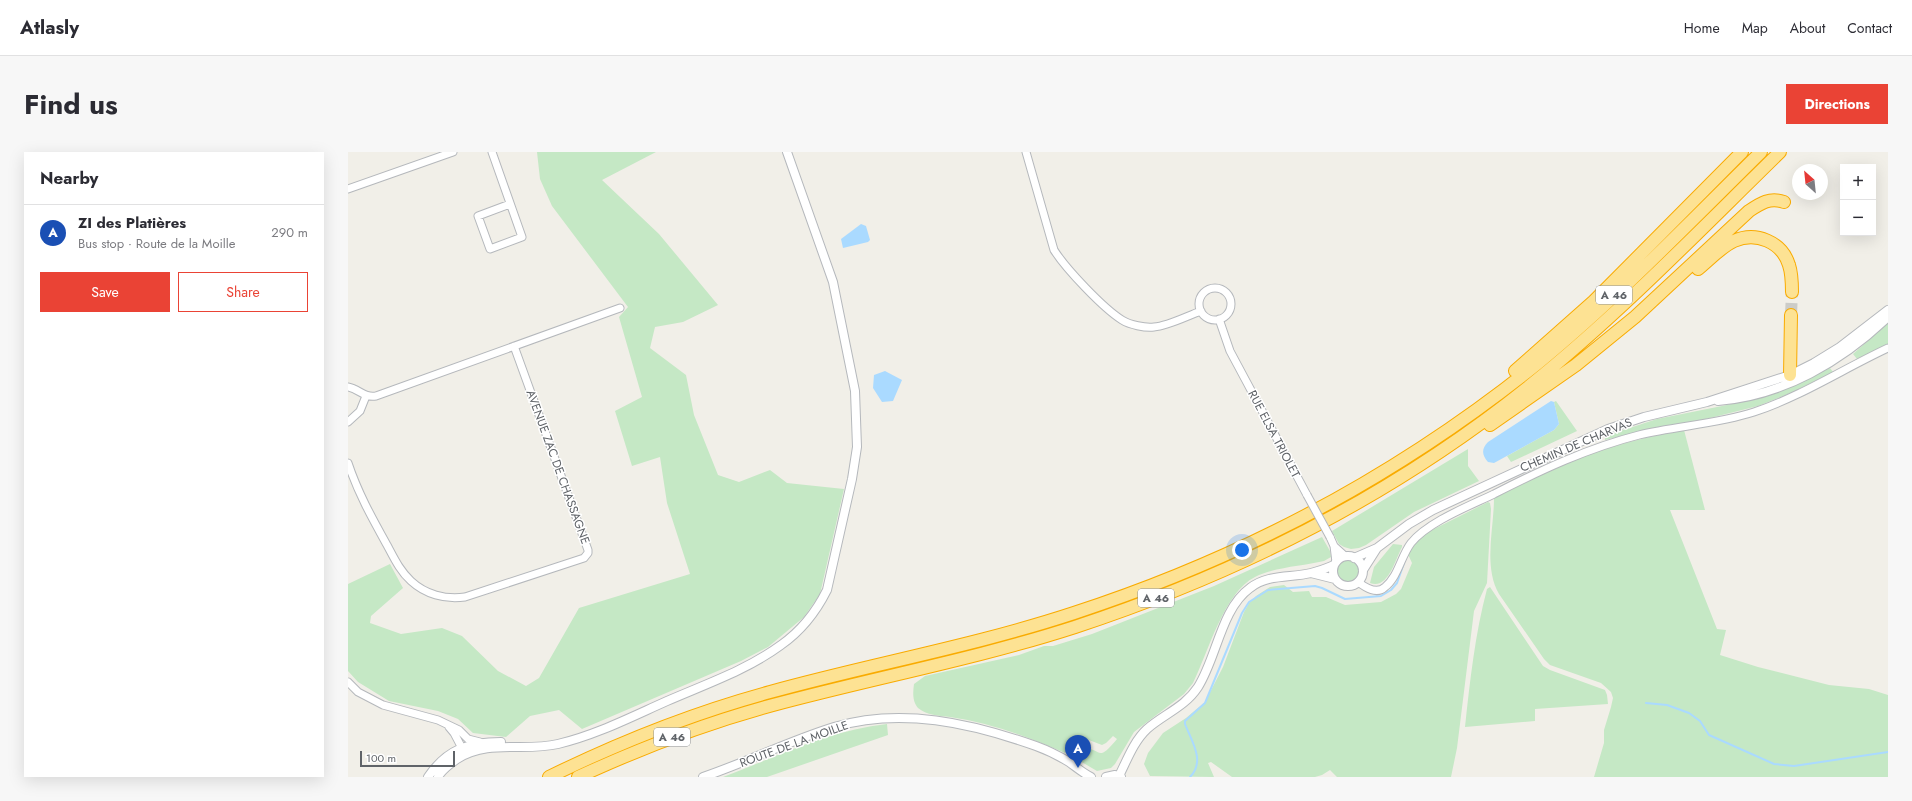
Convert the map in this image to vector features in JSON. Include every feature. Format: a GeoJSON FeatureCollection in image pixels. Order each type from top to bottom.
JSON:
{"type":"FeatureCollection","features":[{"type":"Feature","properties":{"kind":"highway"},"geometry":{"type":"LineString","coordinates":[[1492,399],[1492,389],[1594,301],[1742,152]]}},
{"type":"Feature","properties":{"kind":"highway","name":"A 46"},"geometry":{"type":"LineString","coordinates":[[549,777],[622,743],[713,709],[804,683],[1030,626],[1107,602],[1162,582],[1240,548],[1340,498],[1426,445],[1492,399],[1552,351],[1609,301],[1761,152]]}},
{"type":"Feature","properties":{"kind":"highway","name":"A 46"},"geometry":{"type":"LineString","coordinates":[[578,777],[660,742],[737,715],[847,685],[1035,638],[1106,616],[1157,598],[1238,563],[1314,526],[1392,482],[1456,440],[1525,390],[1588,337],[1662,269],[1780,152]]}},
{"type":"Feature","properties":{"kind":"highway"},"geometry":{"type":"LineString","coordinates":[[1456,440],[1466,442],[1576,365],[1635,317],[1749,211],[1767,200],[1784,202]]}},
{"type":"Feature","properties":{"kind":"highway"},"geometry":{"type":"LineString","coordinates":[[1635,317],[1643,314],[1727,245],[1744,238],[1762,239],[1773,244],[1784,253],[1790,266],[1792,292]]}},
{"type":"Feature","properties":{"kind":"highway"},"geometry":{"type":"LineString","coordinates":[[1790,375],[1791,316]]}},
{"type":"Feature","properties":{"kind":"street"},"geometry":{"type":"LineString","coordinates":[[348,189],[453,152]]}},
{"type":"Feature","properties":{"kind":"street"},"geometry":{"type":"LineString","coordinates":[[492,152],[522,237],[490,249],[478,216],[510,204]]}},
{"type":"Feature","properties":{"kind":"street"},"geometry":{"type":"LineString","coordinates":[[438,777],[456,755],[465,748],[555,744],[584,737],[723,677],[759,659],[782,645],[813,615],[826,590],[852,479],[857,447],[855,398],[848,350],[833,282],[787,152]]}},
{"type":"Feature","properties":{"kind":"street"},"geometry":{"type":"LineString","coordinates":[[1026,152],[1054,250],[1062,264],[1111,311],[1123,320],[1138,326],[1155,327],[1200,311]]}},
{"type":"Feature","properties":{"kind":"street"},"geometry":{"type":"LineString","coordinates":[[1217,288],[1224,291],[1229,296],[1230,307],[1224,317],[1219,319],[1208,318],[1200,311],[1200,300],[1203,293],[1209,289],[1217,288]]}},
{"type":"Feature","properties":{"kind":"street"},"geometry":{"type":"LineString","coordinates":[[348,387],[355,388],[366,396],[376,396],[620,308]]}},
{"type":"Feature","properties":{"kind":"street","name":"CHEMIN DE CHARVAS"},"geometry":{"type":"LineString","coordinates":[[1354,558],[1377,548],[1410,524],[1433,510],[1578,441],[1630,421],[1707,402],[1790,375],[1814,363],[1840,347],[1888,310]]}},
{"type":"Feature","properties":{"kind":"street"},"geometry":{"type":"LineString","coordinates":[[1707,402],[1729,400],[1765,391],[1812,373],[1845,354],[1888,317]]}},
{"type":"Feature","properties":{"kind":"street","name":"RUE ELSA TRIOLET"},"geometry":{"type":"LineString","coordinates":[[1219,319],[1230,352],[1330,537],[1334,546],[1335,564]]}},
{"type":"Feature","properties":{"kind":"street","name":"AVENUE ZAC DE CHASSAGNE"},"geometry":{"type":"LineString","coordinates":[[348,463],[361,498],[400,568],[411,581],[427,592],[448,598],[465,597],[584,558],[588,553],[588,550],[514,346]]}},
{"type":"Feature","properties":{"kind":"street"},"geometry":{"type":"LineString","coordinates":[[1358,582],[1366,588],[1374,590],[1380,590],[1386,587],[1394,576],[1404,554],[1413,542],[1426,530],[1491,495],[1563,460],[1603,445],[1634,437],[1729,419],[1768,407],[1813,387],[1888,348]]}},
{"type":"Feature","properties":{"kind":"street"},"geometry":{"type":"LineString","coordinates":[[348,422],[360,411],[366,396]]}},
{"type":"Feature","properties":{"kind":"street","name":"RUE ELSA TRIOLET"},"geometry":{"type":"LineString","coordinates":[[1334,546],[1345,556]]}},
{"type":"Feature","properties":{"kind":"street","name":"CHEMIN DE CHARVAS"},"geometry":{"type":"LineString","coordinates":[[1363,570],[1377,548]]}},
{"type":"Feature","properties":{"kind":"street"},"geometry":{"type":"LineString","coordinates":[[1106,777],[1111,775],[1120,777],[1143,733],[1184,704],[1195,692],[1232,609],[1241,596],[1256,583],[1269,578],[1311,573],[1335,564],[1345,556],[1354,558],[1361,564],[1363,570],[1362,576],[1358,582],[1349,586],[1343,586],[1335,579],[1311,573]]}},
{"type":"Feature","properties":{"kind":"street"},"geometry":{"type":"LineString","coordinates":[[1335,564],[1332,570],[1335,579]]}},
{"type":"Feature","properties":{"kind":"street"},"geometry":{"type":"LineString","coordinates":[[348,682],[358,692],[383,705],[438,720],[454,733],[465,748]]}},
{"type":"Feature","properties":{"kind":"street","name":"ROUTE DE LA MOILLE"},"geometry":{"type":"LineString","coordinates":[[703,777],[834,727],[869,720],[901,717],[943,721],[1037,746],[1068,762],[1091,777]]}},
{"type":"Feature","properties":{"kind":"street"},"geometry":{"type":"LineString","coordinates":[[447,726],[459,730],[465,748]]}},
{"type":"Feature","properties":{"kind":"street"},"geometry":{"type":"LineString","coordinates":[[428,777],[437,765],[447,756],[480,742],[501,742],[532,746]]}},
{"type":"Feature","properties":{"kind":"green space"},"geometry":{"type":"Polygon","coordinates":[[[537,152],[656,152],[602,180],[659,234],[718,305],[683,322],[655,327],[650,348],[686,375],[694,415],[718,475],[739,482],[770,470],[787,483],[844,489],[820,594],[804,617],[768,647],[741,661],[582,729],[559,710],[530,716],[506,737],[473,733],[458,719],[438,711],[389,701],[358,682],[348,671],[348,584],[390,564],[403,588],[371,616],[370,623],[401,634],[442,628],[462,636],[498,671],[526,686],[539,678],[579,608],[690,574],[667,503],[660,457],[632,466],[615,411],[642,397],[619,317],[628,307],[552,206],[540,179],[537,152]]]}},
{"type":"Feature","properties":{"kind":"green space"},"geometry":{"type":"Polygon","coordinates":[[[1888,323],[1888,344],[1857,359],[1853,354],[1888,323]]]}},
{"type":"Feature","properties":{"kind":"green space"},"geometry":{"type":"Polygon","coordinates":[[[1830,368],[1833,372],[1793,392],[1758,406],[1702,420],[1656,428],[1605,440],[1605,436],[1657,419],[1727,405],[1777,392],[1830,368]]]}},
{"type":"Feature","properties":{"kind":"green space"},"geometry":{"type":"Polygon","coordinates":[[[1556,401],[1577,431],[1511,462],[1507,456],[1554,430],[1559,424],[1554,402],[1556,401]]]}},
{"type":"Feature","properties":{"kind":"green space"},"geometry":{"type":"Polygon","coordinates":[[[1684,430],[1705,510],[1670,510],[1717,629],[1726,630],[1720,655],[1758,667],[1829,685],[1869,689],[1888,695],[1888,777],[1594,777],[1604,743],[1604,730],[1613,698],[1611,692],[1601,683],[1550,665],[1544,659],[1499,594],[1491,572],[1490,559],[1494,498],[1507,489],[1541,473],[1600,450],[1662,434],[1684,430]]]}},
{"type":"Feature","properties":{"kind":"green space"},"geometry":{"type":"Polygon","coordinates":[[[1468,449],[1468,466],[1479,481],[1414,512],[1366,545],[1351,549],[1339,544],[1332,531],[1468,449]]]}},
{"type":"Feature","properties":{"kind":"green space"},"geometry":{"type":"Polygon","coordinates":[[[1488,502],[1490,503],[1491,509],[1487,583],[1474,611],[1457,748],[1451,777],[1337,777],[1330,770],[1315,777],[1232,777],[1211,762],[1208,763],[1214,777],[1150,776],[1144,764],[1148,753],[1163,733],[1186,718],[1205,702],[1223,667],[1244,612],[1249,603],[1256,596],[1270,587],[1284,585],[1293,592],[1309,591],[1312,597],[1326,597],[1345,605],[1381,602],[1396,594],[1401,589],[1412,563],[1407,552],[1424,534],[1488,502]]]}},
{"type":"Feature","properties":{"kind":"green space"},"geometry":{"type":"Polygon","coordinates":[[[1322,537],[1330,551],[1331,557],[1324,561],[1271,571],[1255,577],[1244,585],[1234,596],[1218,624],[1193,683],[1184,694],[1134,732],[1115,764],[1111,768],[1097,771],[1080,761],[1077,756],[1081,749],[1088,749],[1099,753],[1105,751],[1117,739],[1113,736],[1102,745],[1081,737],[1065,753],[1037,741],[995,727],[929,714],[918,708],[915,702],[913,693],[914,684],[925,676],[1019,655],[1044,646],[1053,646],[1092,634],[1214,586],[1322,537]]]}},
{"type":"Feature","properties":{"kind":"green space"},"geometry":{"type":"Polygon","coordinates":[[[1393,544],[1402,545],[1394,566],[1382,582],[1376,584],[1370,583],[1374,567],[1393,544]]]}},
{"type":"Feature","properties":{"kind":"green space"},"geometry":{"type":"Polygon","coordinates":[[[1348,560],[1356,563],[1359,571],[1356,579],[1348,582],[1340,579],[1337,571],[1340,563],[1348,560]]]}},
{"type":"Feature","properties":{"kind":"green space"},"geometry":{"type":"Polygon","coordinates":[[[1490,587],[1543,666],[1550,670],[1605,690],[1608,704],[1535,709],[1535,721],[1465,727],[1476,640],[1487,589],[1490,587]]]}},
{"type":"Feature","properties":{"kind":"green space"},"geometry":{"type":"Polygon","coordinates":[[[887,724],[888,735],[767,777],[723,777],[824,738],[866,727],[887,724]]]}},
{"type":"Feature","properties":{"kind":"water"},"geometry":{"type":"Polygon","coordinates":[[[861,224],[866,226],[870,240],[868,242],[843,248],[841,239],[861,224]]]}},
{"type":"Feature","properties":{"kind":"water"},"geometry":{"type":"Polygon","coordinates":[[[885,371],[902,380],[893,401],[882,402],[873,388],[874,375],[885,371]]]}},
{"type":"Feature","properties":{"kind":"water"},"geometry":{"type":"Polygon","coordinates":[[[1551,401],[1554,402],[1559,424],[1554,430],[1494,463],[1488,462],[1484,457],[1483,450],[1488,442],[1551,401]]]}},
{"type":"Feature","properties":{"kind":"waterway"},"geometry":{"type":"LineString","coordinates":[[1190,777],[1195,771],[1197,757],[1196,750],[1185,721],[1205,703],[1242,613],[1249,602],[1268,590],[1315,586],[1345,599],[1381,596],[1391,590],[1397,583],[1404,563]]}},
{"type":"Feature","properties":{"kind":"waterway"},"geometry":{"type":"LineString","coordinates":[[1646,703],[1667,705],[1689,713],[1700,721],[1709,735],[1774,764],[1794,766],[1888,752]]}},
{"type":"Feature","properties":{"kind":"tunnel"},"geometry":{"type":"LineString","coordinates":[[1791,315],[1792,292]]}},
{"type":"Feature","properties":{"kind":"place","name":"ZI des Platières"},"geometry":{"type":"Point","coordinates":[1078,768]}}]}
